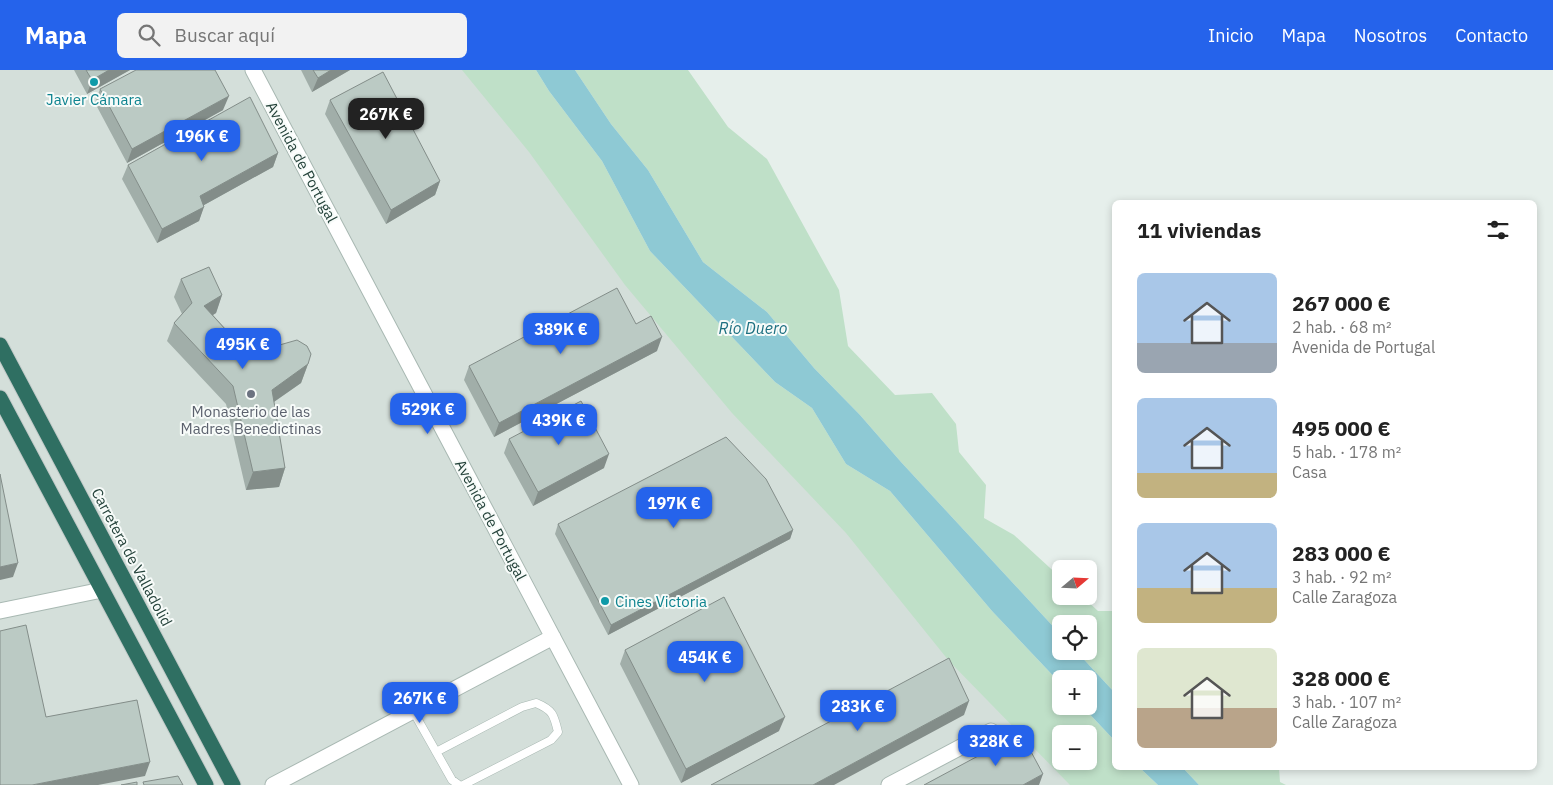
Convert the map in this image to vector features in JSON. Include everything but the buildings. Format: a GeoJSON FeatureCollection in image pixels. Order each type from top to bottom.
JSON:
{"type":"FeatureCollection","features":[{"type":"Feature","properties":{"kind":"highway","name":"Carretera de Valladolid"},"geometry":{"type":"LineString","coordinates":[[0,345],[233,785]]}},
{"type":"Feature","properties":{"kind":"highway"},"geometry":{"type":"LineString","coordinates":[[0,398],[206,785]]}},
{"type":"Feature","properties":{"kind":"street","name":"Avenida de Portugal"},"geometry":{"type":"LineString","coordinates":[[253,70],[631,785]]}},
{"type":"Feature","properties":{"kind":"street"},"geometry":{"type":"LineString","coordinates":[[0,611],[102,590]]}},
{"type":"Feature","properties":{"kind":"street"},"geometry":{"type":"LineString","coordinates":[[273,785],[552,637]]}},
{"type":"Feature","properties":{"kind":"street"},"geometry":{"type":"LineString","coordinates":[[889,785],[991,731]]}},
{"type":"Feature","properties":{"kind":"lane"},"geometry":{"type":"LineString","coordinates":[[436,752],[522,707],[536,703],[548,708],[558,732],[551,740],[463,785]]}},
{"type":"Feature","properties":{"kind":"lane"},"geometry":{"type":"LineString","coordinates":[[413,711],[452,780],[459,785]]}},
{"type":"Feature","properties":{"kind":"shaded area"},"geometry":{"type":"Polygon","coordinates":[[[0,70],[491,70],[1052,750],[1052,770],[1074,770],[1096,785],[0,785],[0,70]]]}},
{"type":"Feature","properties":{"kind":"green space"},"geometry":{"type":"Polygon","coordinates":[[[462,70],[536,70],[549,91],[602,161],[650,251],[775,382],[812,408],[846,464],[890,491],[992,611],[1052,674],[1052,715],[1090,715],[1112,738],[1112,770],[1142,770],[1158,785],[1070,785],[1055,770],[1097,770],[1097,725],[1052,725],[1052,767],[949,661],[846,533],[732,413],[625,285],[529,152],[462,70]]]}},
{"type":"Feature","properties":{"kind":"green space"},"geometry":{"type":"Polygon","coordinates":[[[575,70],[688,70],[728,127],[767,159],[839,290],[848,346],[895,395],[932,393],[956,424],[959,452],[986,485],[984,518],[1014,535],[1052,570],[1052,605],[1092,605],[1098,611],[1112,611],[1112,690],[1097,674],[1097,670],[1094,670],[1084,660],[1097,660],[1097,615],[1052,615],[1052,625],[860,415],[814,368],[767,312],[703,262],[648,170],[611,124],[575,70]]]}},
{"type":"Feature","properties":{"kind":"green space"},"geometry":{"type":"Polygon","coordinates":[[[1185,770],[1279,770],[1280,782],[1286,785],[1199,785],[1185,770]]]}},
{"type":"Feature","properties":{"kind":"water","name":"Río Duero"},"geometry":{"type":"Polygon","coordinates":[[[536,70],[575,70],[611,124],[648,170],[703,262],[767,312],[814,368],[860,415],[1052,625],[1052,660],[1084,660],[1094,670],[1052,670],[1052,674],[992,611],[890,491],[846,464],[812,408],[775,382],[650,251],[602,161],[549,91],[536,70]]]}},
{"type":"Feature","properties":{"kind":"water","name":"Río Duero"},"geometry":{"type":"Polygon","coordinates":[[[1097,674],[1112,690],[1112,738],[1090,715],[1097,715],[1097,674]]]}},
{"type":"Feature","properties":{"kind":"water"},"geometry":{"type":"Polygon","coordinates":[[[1142,770],[1185,770],[1199,785],[1158,785],[1142,770]]]}},
{"type":"Feature","properties":{"kind":"place","name":"Javier Cámara"},"geometry":{"type":"Point","coordinates":[94,82]}},
{"type":"Feature","properties":{"kind":"place","name":"Monasterio de las Madres Benedictinas"},"geometry":{"type":"Point","coordinates":[251,394]}},
{"type":"Feature","properties":{"kind":"place","name":"Cines Victoria"},"geometry":{"type":"Point","coordinates":[605,601]}}]}
